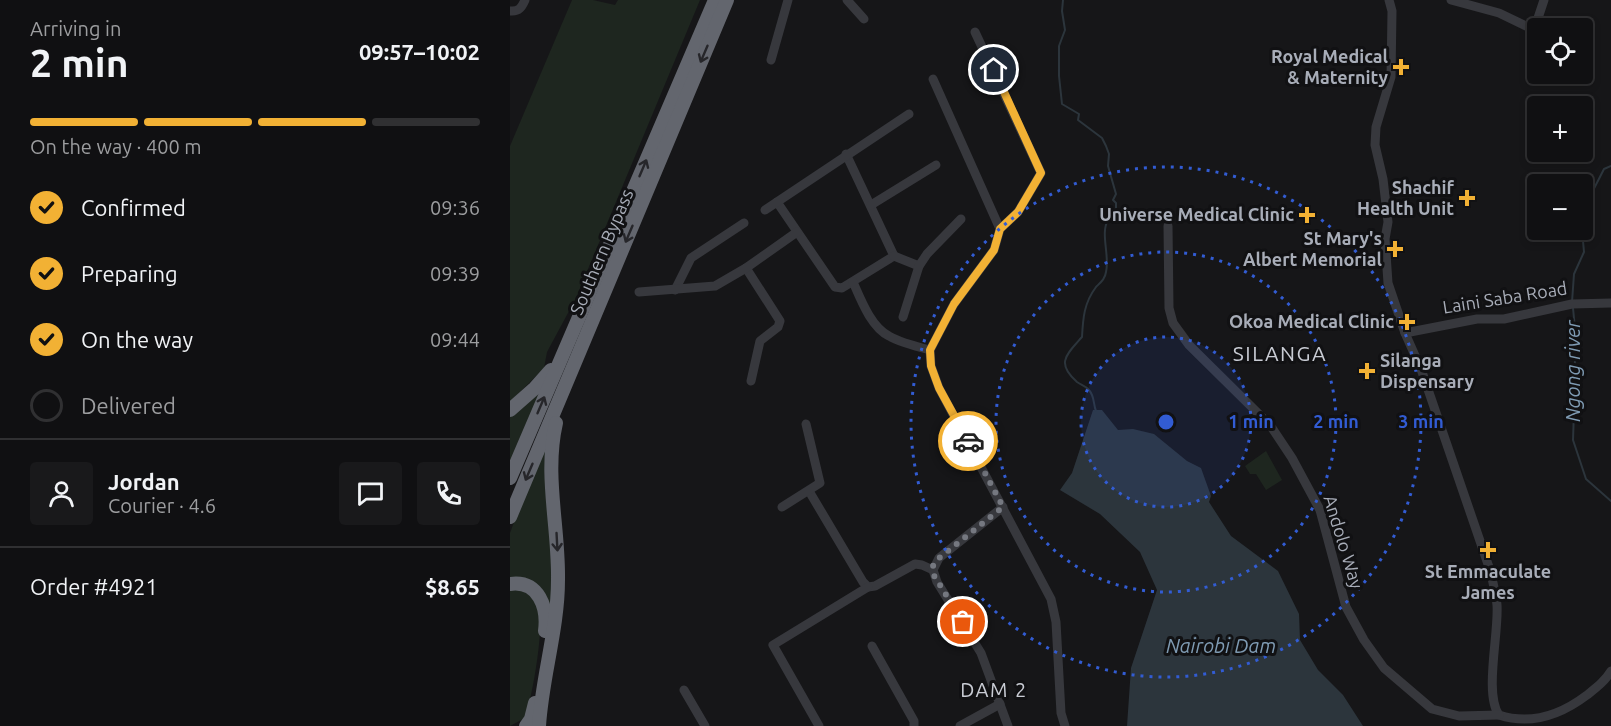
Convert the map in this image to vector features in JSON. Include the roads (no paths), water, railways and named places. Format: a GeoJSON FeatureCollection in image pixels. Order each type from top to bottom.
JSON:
{"type":"FeatureCollection","features":[{"type":"Feature","properties":{"kind":"highway","name":"Southern Bypass"},"geometry":{"type":"LineString","coordinates":[[510,478],[715,0]]}},
{"type":"Feature","properties":{"kind":"highway","name":"Southern Bypass"},"geometry":{"type":"LineString","coordinates":[[510,518],[727,0]]}},
{"type":"Feature","properties":{"kind":"highway"},"geometry":{"type":"LineString","coordinates":[[510,410],[535,388],[560,360]]}},
{"type":"Feature","properties":{"kind":"highway"},"geometry":{"type":"LineString","coordinates":[[539,726],[558,582],[551,445],[575,361]]}},
{"type":"Feature","properties":{"kind":"highway"},"geometry":{"type":"LineString","coordinates":[[510,584],[522,584],[531,588],[545,608],[547,619],[534,705],[531,719],[526,726]]}},
{"type":"Feature","properties":{"kind":"street"},"geometry":{"type":"LineString","coordinates":[[510,11],[522,7],[525,0]]}},
{"type":"Feature","properties":{"kind":"street"},"geometry":{"type":"LineString","coordinates":[[771,60],[788,0]]}},
{"type":"Feature","properties":{"kind":"street"},"geometry":{"type":"LineString","coordinates":[[847,0],[864,19]]}},
{"type":"Feature","properties":{"kind":"street"},"geometry":{"type":"LineString","coordinates":[[1389,0],[1392,11],[1391,77],[1376,127],[1375,145],[1383,179],[1388,222],[1385,252],[1388,283],[1405,333],[1421,369],[1491,573],[1497,607],[1493,696],[1494,706],[1499,716]]}},
{"type":"Feature","properties":{"kind":"street"},"geometry":{"type":"LineString","coordinates":[[1451,0],[1499,13],[1534,30],[1544,0]]}},
{"type":"Feature","properties":{"kind":"street"},"geometry":{"type":"LineString","coordinates":[[975,32],[1041,173],[1018,212],[1000,229],[994,250],[954,304],[930,350],[931,366],[939,388],[1051,599],[1056,622],[1061,712],[1065,726]]}},
{"type":"Feature","properties":{"kind":"street"},"geometry":{"type":"LineString","coordinates":[[933,79],[1000,229]]}},
{"type":"Feature","properties":{"kind":"street"},"geometry":{"type":"LineString","coordinates":[[765,210],[909,114]]}},
{"type":"Feature","properties":{"kind":"street"},"geometry":{"type":"LineString","coordinates":[[846,154],[894,256],[919,266]]}},
{"type":"Feature","properties":{"kind":"street"},"geometry":{"type":"LineString","coordinates":[[871,205],[936,165]]}},
{"type":"Feature","properties":{"kind":"street"},"geometry":{"type":"LineString","coordinates":[[777,202],[833,285],[842,288],[894,256]]}},
{"type":"Feature","properties":{"kind":"street"},"geometry":{"type":"LineString","coordinates":[[903,317],[919,266],[927,254],[961,219]]}},
{"type":"Feature","properties":{"kind":"street"},"geometry":{"type":"LineString","coordinates":[[675,290],[691,258],[744,223]]}},
{"type":"Feature","properties":{"kind":"street","name":"Andolo Way"},"geometry":{"type":"LineString","coordinates":[[1168,226],[1170,308],[1173,323],[1189,345],[1270,425],[1292,458],[1320,510],[1346,607],[1364,640],[1384,668],[1432,709],[1459,716],[1499,716],[1527,721],[1555,716],[1568,709],[1599,685],[1611,671]]}},
{"type":"Feature","properties":{"kind":"street"},"geometry":{"type":"LineString","coordinates":[[639,292],[715,286],[746,268],[797,232]]}},
{"type":"Feature","properties":{"kind":"street"},"geometry":{"type":"LineString","coordinates":[[746,268],[780,321],[778,327],[760,341],[750,381]]}},
{"type":"Feature","properties":{"kind":"street"},"geometry":{"type":"LineString","coordinates":[[853,282],[865,307],[881,330],[889,336],[930,350]]}},
{"type":"Feature","properties":{"kind":"street","name":"Laini Saba Road"},"geometry":{"type":"LineString","coordinates":[[1405,333],[1476,319],[1504,319],[1572,304],[1611,303]]}},
{"type":"Feature","properties":{"kind":"street"},"geometry":{"type":"LineString","coordinates":[[782,507],[818,485],[820,480],[806,424]]}},
{"type":"Feature","properties":{"kind":"street"},"geometry":{"type":"LineString","coordinates":[[809,491],[868,587]]}},
{"type":"Feature","properties":{"kind":"street"},"geometry":{"type":"LineString","coordinates":[[1003,507],[939,558],[933,570],[937,582],[981,653],[1008,726]]}},
{"type":"Feature","properties":{"kind":"street"},"geometry":{"type":"LineString","coordinates":[[819,726],[773,645],[868,587],[915,564],[933,570]]}},
{"type":"Feature","properties":{"kind":"street"},"geometry":{"type":"LineString","coordinates":[[872,646],[914,721],[914,726]]}},
{"type":"Feature","properties":{"kind":"street"},"geometry":{"type":"LineString","coordinates":[[684,690],[705,726]]}},
{"type":"Feature","properties":{"kind":"street"},"geometry":{"type":"LineString","coordinates":[[960,726],[1000,704]]}},
{"type":"Feature","properties":{"kind":"water","name":"Nairobi Dam"},"geometry":{"type":"Polygon","coordinates":[[[1093,410],[1102,410],[1118,430],[1133,429],[1154,434],[1187,461],[1201,468],[1211,496],[1209,502],[1231,536],[1278,571],[1299,614],[1300,640],[1318,670],[1343,695],[1363,726],[1127,726],[1131,668],[1157,590],[1140,552],[1100,514],[1060,490],[1072,473],[1093,410]]]}},
{"type":"Feature","properties":{"kind":"waterway"},"geometry":{"type":"LineString","coordinates":[[1063,0],[1065,30],[1059,46],[1062,104],[1079,114],[1078,120],[1102,138],[1109,154],[1108,166],[1116,194],[1113,200],[1116,208],[1108,220],[1105,231],[1107,266],[1104,279],[1089,299],[1082,337],[1068,354],[1065,364],[1070,375],[1091,393],[1096,411]]}},
{"type":"Feature","properties":{"kind":"waterway","name":"Ngong river"},"geometry":{"type":"LineString","coordinates":[[1593,190],[1604,169],[1611,166]]}},
{"type":"Feature","properties":{"kind":"waterway","name":"Ngong river"},"geometry":{"type":"LineString","coordinates":[[1572,302],[1574,274],[1584,252],[1583,240]]}},
{"type":"Feature","properties":{"kind":"waterway","name":"Ngong river"},"geometry":{"type":"LineString","coordinates":[[1573,308],[1577,349],[1574,368],[1573,440],[1586,479],[1611,501]]}},
{"type":"Feature","properties":{"kind":"place","name":"Royal Medical & Maternity"},"geometry":{"type":"Point","coordinates":[1401,67]}},
{"type":"Feature","properties":{"kind":"place","name":"Shachif Health Unit"},"geometry":{"type":"Point","coordinates":[1467,198]}},
{"type":"Feature","properties":{"kind":"place","name":"Universe Medical Clinic"},"geometry":{"type":"Point","coordinates":[1307,215]}},
{"type":"Feature","properties":{"kind":"place","name":"St Mary's Albert Memorial"},"geometry":{"type":"Point","coordinates":[1395,249]}},
{"type":"Feature","properties":{"kind":"place","name":"Okoa Medical Clinic"},"geometry":{"type":"Point","coordinates":[1407,322]}},
{"type":"Feature","properties":{"kind":"place","name":"Silanga Dispensary"},"geometry":{"type":"Point","coordinates":[1367,371]}},
{"type":"Feature","properties":{"kind":"place","name":"St Emmaculate James"},"geometry":{"type":"Point","coordinates":[1488,550]}},
{"type":"Feature","properties":{"kind":"district","name":"SILANGA"},"geometry":{"type":"Point","coordinates":[1280,354]}},
{"type":"Feature","properties":{"kind":"district","name":"DAM 2"},"geometry":{"type":"Point","coordinates":[994,690]}}]}
